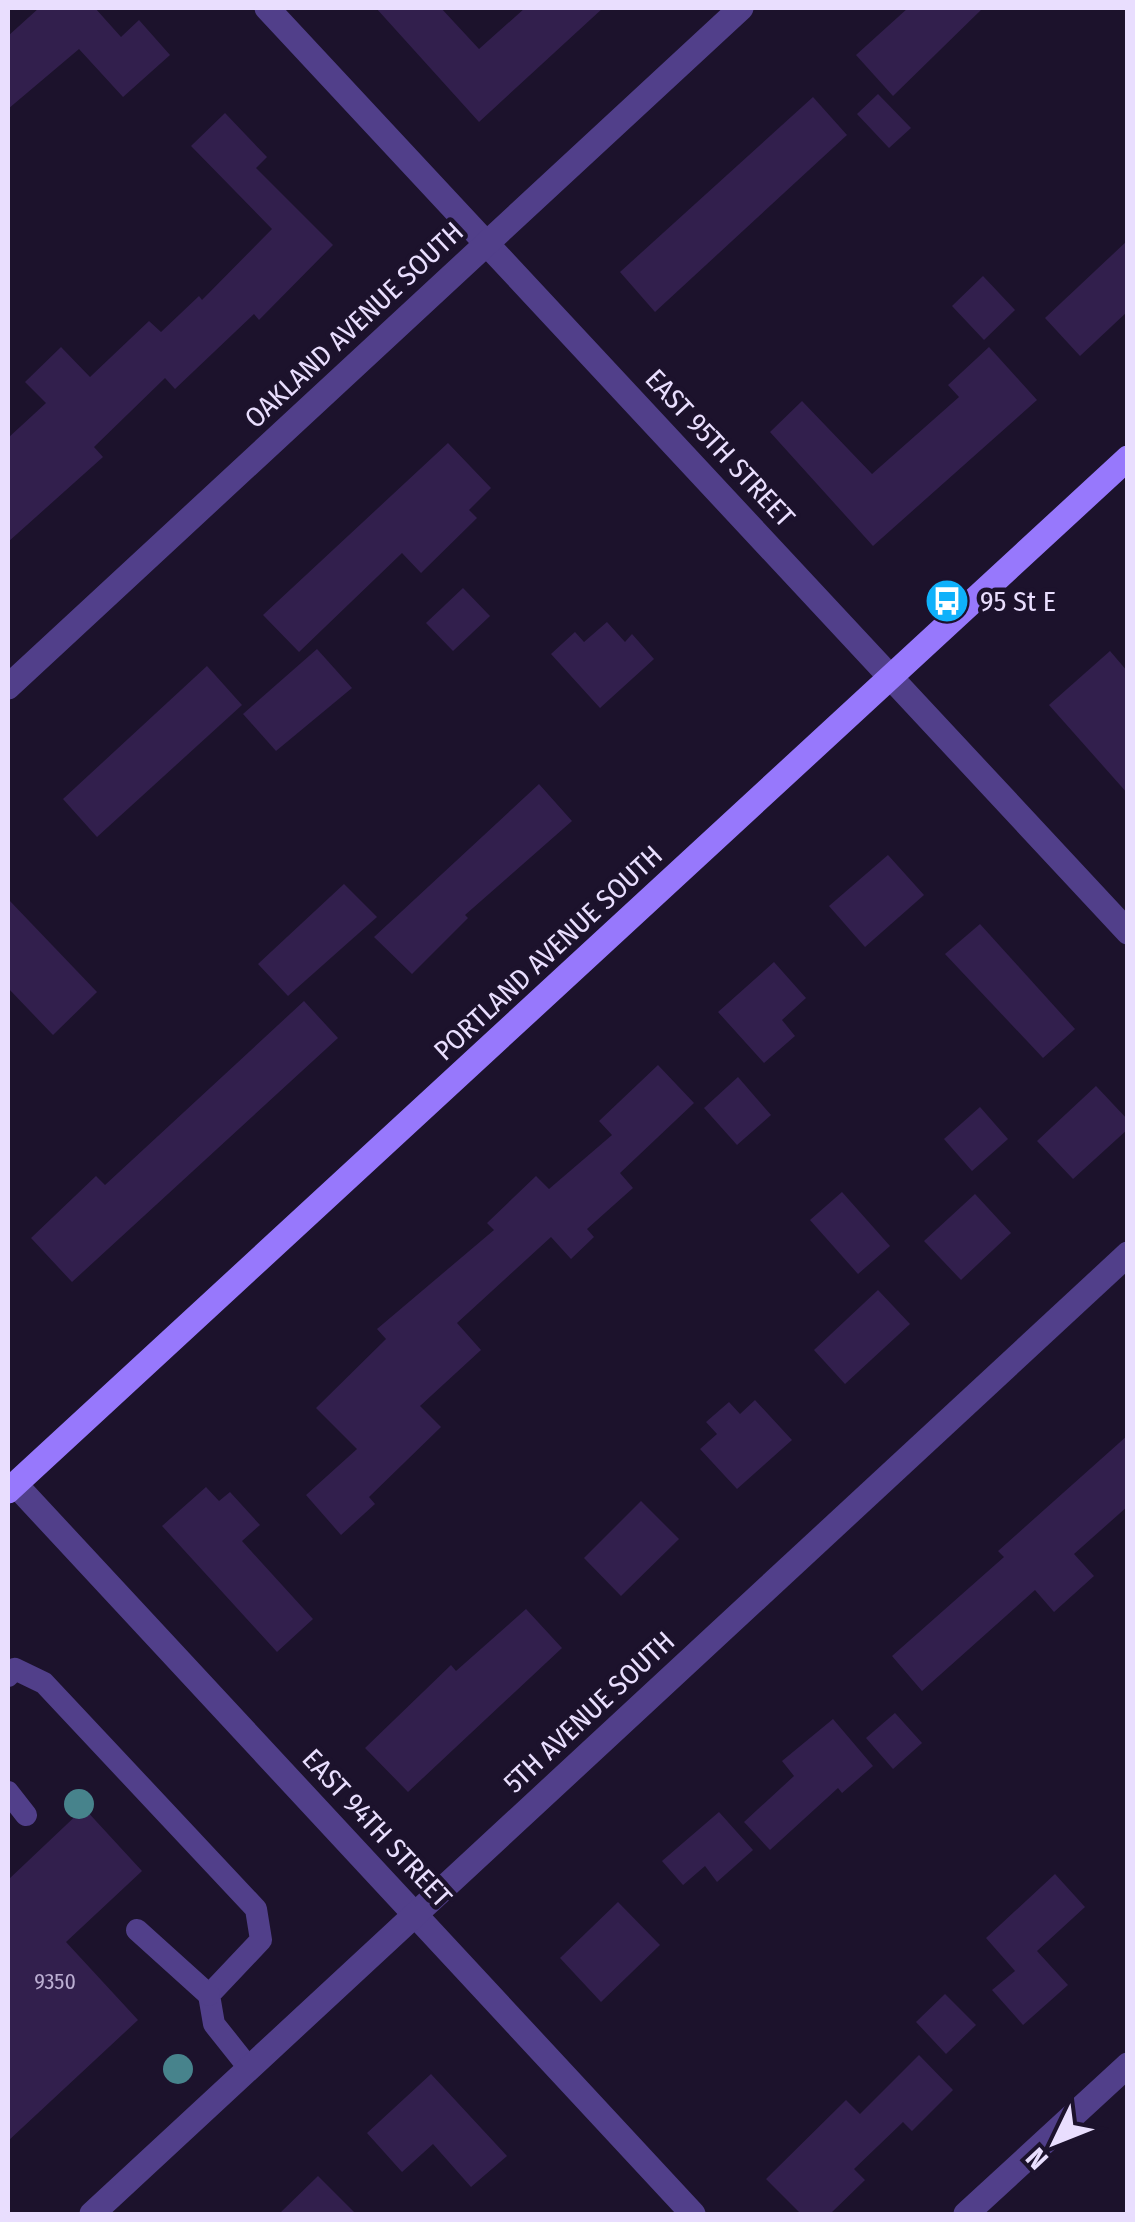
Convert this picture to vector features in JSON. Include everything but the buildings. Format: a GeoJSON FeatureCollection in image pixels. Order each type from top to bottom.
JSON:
{"type":"FeatureCollection","features":[{"type":"Feature","properties":{"kind":"main road","name":"PORTLAND AVENUE SOUTH"},"geometry":{"type":"LineString","coordinates":[[11,1488],[1128,458]]}},
{"type":"Feature","properties":{"kind":"street","name":"EAST 95TH STREET"},"geometry":{"type":"LineString","coordinates":[[266,8],[1128,932]]}},
{"type":"Feature","properties":{"kind":"street","name":"OAKLAND AVENUE SOUTH"},"geometry":{"type":"LineString","coordinates":[[8,687],[741,8]]}},
{"type":"Feature","properties":{"kind":"street","name":"5TH AVENUE SOUTH"},"geometry":{"type":"LineString","coordinates":[[92,2214],[1128,1254]]}},
{"type":"Feature","properties":{"kind":"street","name":"EAST 94TH STREET"},"geometry":{"type":"LineString","coordinates":[[11,1488],[416,1914],[693,2214]]}},
{"type":"Feature","properties":{"kind":"street"},"geometry":{"type":"LineString","coordinates":[[966,2214],[1128,2065]]}},
{"type":"Feature","properties":{"kind":"lane"},"geometry":{"type":"LineString","coordinates":[[8,1676],[15,1669],[44,1684],[256,1909],[261,1940],[209,1995]]}},
{"type":"Feature","properties":{"kind":"lane"},"geometry":{"type":"LineString","coordinates":[[8,1792],[26,1814]]}},
{"type":"Feature","properties":{"kind":"lane"},"geometry":{"type":"LineString","coordinates":[[137,1930],[209,1995],[214,2024],[249,2068]]}},
{"type":"Feature","properties":{"kind":"place","name":"95 St E"},"geometry":{"type":"Point","coordinates":[947,601]}}]}
